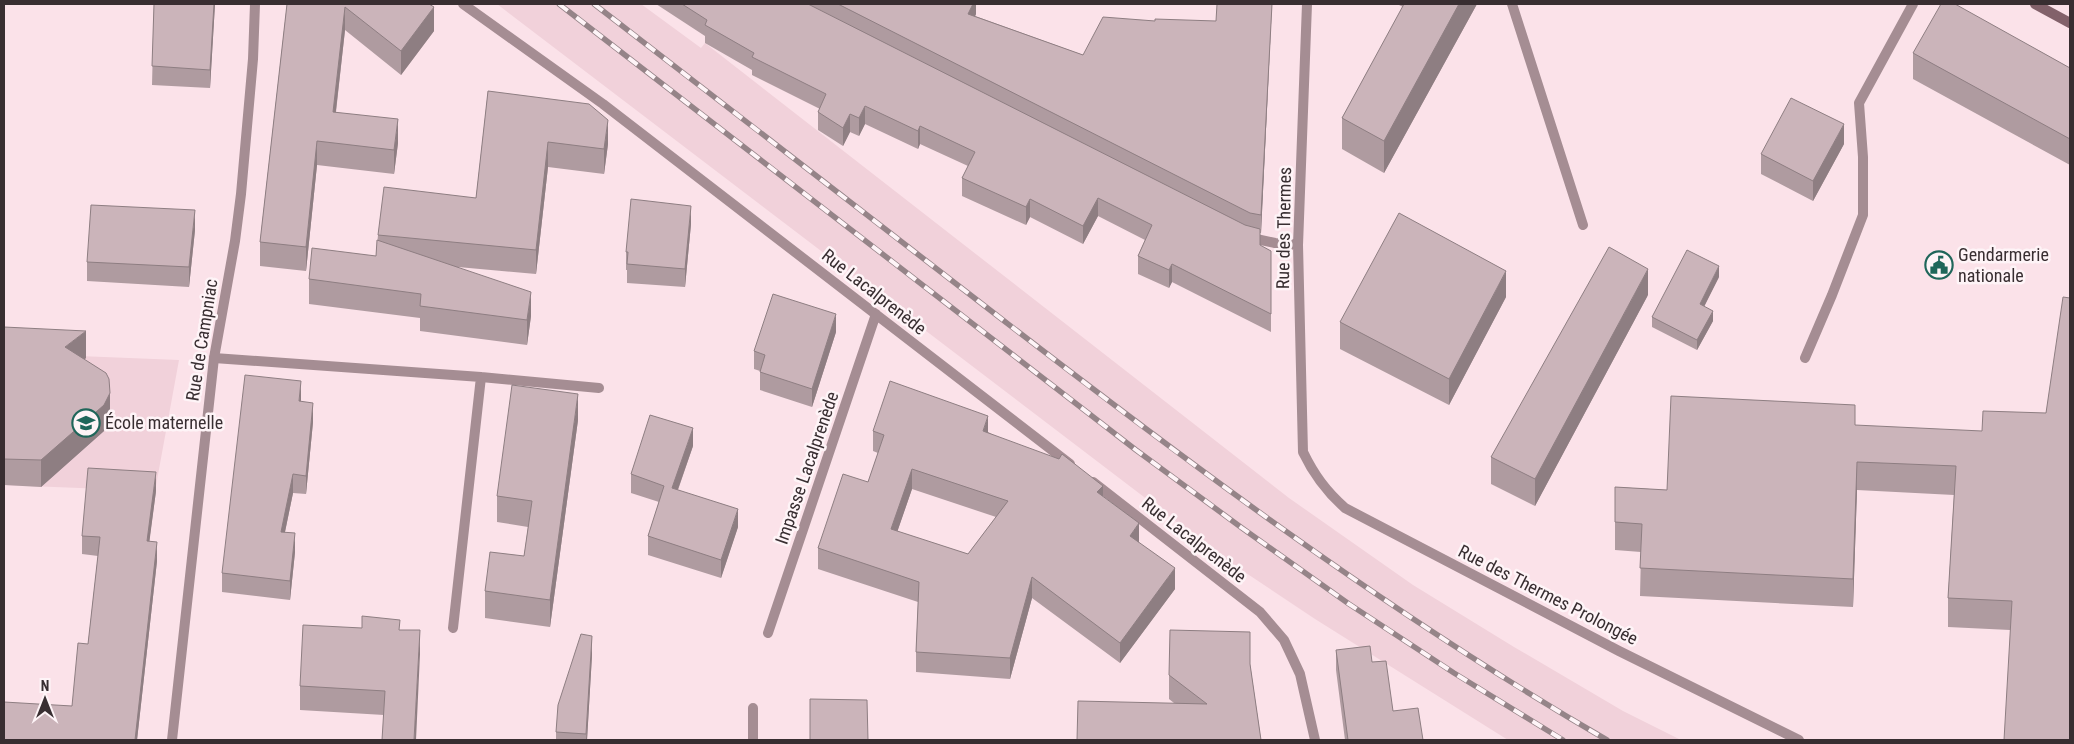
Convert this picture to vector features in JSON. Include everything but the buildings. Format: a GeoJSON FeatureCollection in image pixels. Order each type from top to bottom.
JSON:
{"type":"FeatureCollection","features":[{"type":"Feature","properties":{"kind":"main road"},"geometry":{"type":"LineString","coordinates":[[2035,4],[2070,23]]}},
{"type":"Feature","properties":{"kind":"street","name":"Rue de Campniac"},"geometry":{"type":"LineString","coordinates":[[172,740],[214,358],[235,241],[241,194],[253,59],[255,4]]}},
{"type":"Feature","properties":{"kind":"street","name":"Rue Lacalprenède"},"geometry":{"type":"LineString","coordinates":[[463,4],[603,104],[1260,612],[1284,640],[1300,674],[1315,740]]}},
{"type":"Feature","properties":{"kind":"street","name":"Rue des Thermes"},"geometry":{"type":"LineString","coordinates":[[1303,452],[1298,244],[1307,4]]}},
{"type":"Feature","properties":{"kind":"street"},"geometry":{"type":"LineString","coordinates":[[1512,4],[1583,225]]}},
{"type":"Feature","properties":{"kind":"street"},"geometry":{"type":"LineString","coordinates":[[1805,358],[1863,215],[1863,157],[1860,103],[1913,4]]}},
{"type":"Feature","properties":{"kind":"street"},"geometry":{"type":"LineString","coordinates":[[1239,233],[1275,243],[1298,244]]}},
{"type":"Feature","properties":{"kind":"street","name":"Impasse Lacalprenède"},"geometry":{"type":"LineString","coordinates":[[768,632],[876,314]]}},
{"type":"Feature","properties":{"kind":"street"},"geometry":{"type":"LineString","coordinates":[[214,358],[481,377],[599,388]]}},
{"type":"Feature","properties":{"kind":"street"},"geometry":{"type":"LineString","coordinates":[[453,628],[481,377]]}},
{"type":"Feature","properties":{"kind":"street","name":"Rue des Thermes Prolongée"},"geometry":{"type":"LineString","coordinates":[[1303,452],[1312,472],[1325,489],[1345,508],[1619,651],[1799,740]]}},
{"type":"Feature","properties":{"kind":"street"},"geometry":{"type":"LineString","coordinates":[[753,708],[753,740]]}},
{"type":"Feature","properties":{"kind":"shaded area"},"geometry":{"type":"Polygon","coordinates":[[[497,4],[641,4],[701,48],[705,43],[1289,498],[1413,585],[1623,711],[1681,740],[1508,740],[1315,619],[1228,561],[497,4]]]}},
{"type":"Feature","properties":{"kind":"shaded area","name":"École maternelle"},"geometry":{"type":"Polygon","coordinates":[[[4,353],[179,360],[155,491],[4,485],[4,353]]]}},
{"type":"Feature","properties":{"kind":"railway"},"geometry":{"type":"LineString","coordinates":[[559,4],[1136,450],[1242,528],[1349,604],[1454,673],[1563,740]]}},
{"type":"Feature","properties":{"kind":"railway"},"geometry":{"type":"LineString","coordinates":[[594,4],[1053,359],[1207,474],[1443,639],[1607,740]]}},
{"type":"Feature","properties":{"kind":"place","name":"Gendarmerie nationale"},"geometry":{"type":"Point","coordinates":[1939,265]}},
{"type":"Feature","properties":{"kind":"place","name":"École maternelle"},"geometry":{"type":"Point","coordinates":[86,423]}}]}
